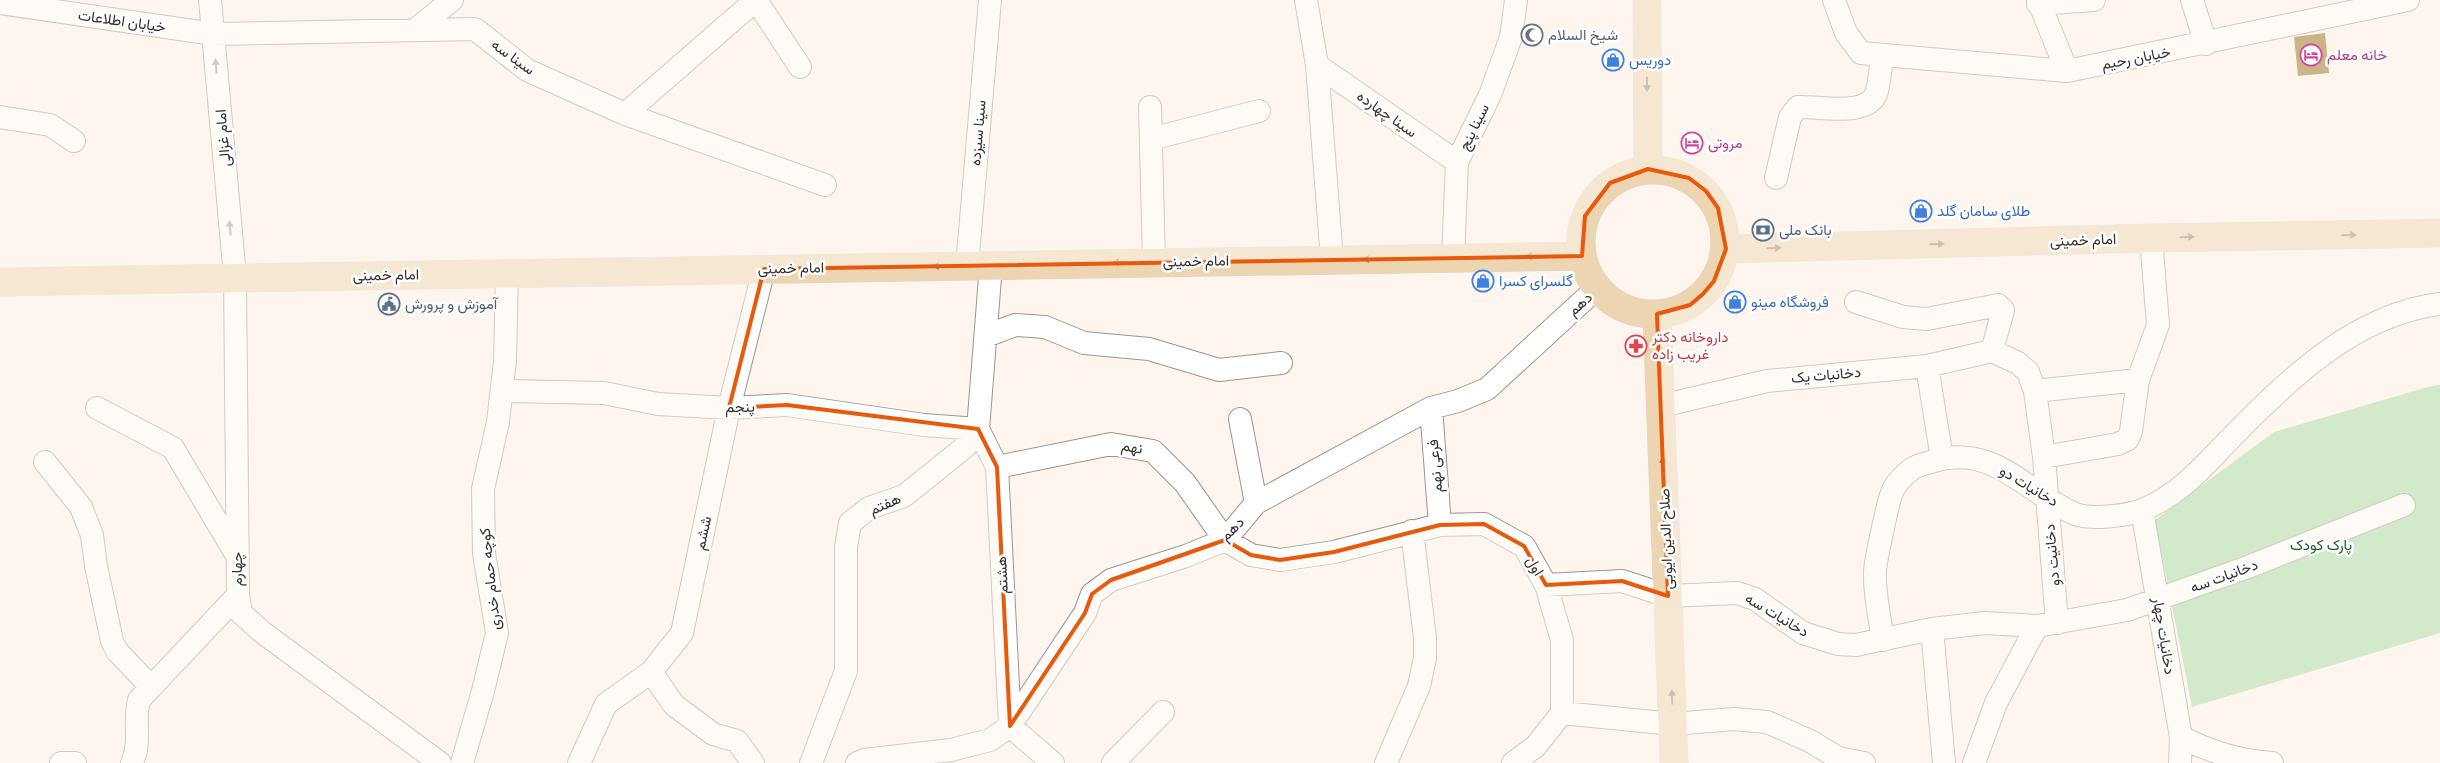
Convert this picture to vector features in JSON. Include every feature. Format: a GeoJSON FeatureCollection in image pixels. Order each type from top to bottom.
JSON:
{"type":"FeatureCollection","features":[{"type":"Feature","properties":{"kind":"main road"},"geometry":{"type":"LineString","coordinates":[[1647,0],[1648,169]]}},
{"type":"Feature","properties":{"kind":"main road"},"geometry":{"type":"LineString","coordinates":[[1648,169],[1669,170],[1689,178],[1706,191],[1718,208],[1725,228],[1726,249],[1722,266],[1714,281],[1690,305],[1674,311],[1657,314],[1640,313],[1624,308],[1609,300],[1597,288],[1587,273],[1582,256],[1580,236],[1585,216],[1595,198],[1610,183],[1628,173],[1648,169]]}},
{"type":"Feature","properties":{"kind":"main road","name":"امام خمینی"},"geometry":{"type":"LineString","coordinates":[[1726,249],[2440,233]]}},
{"type":"Feature","properties":{"kind":"main road","name":"امام خمینی"},"geometry":{"type":"LineString","coordinates":[[0,282],[1154,261],[1582,256]]}},
{"type":"Feature","properties":{"kind":"main road","name":"صلاح الدین ایوبی"},"geometry":{"type":"LineString","coordinates":[[1657,314],[1674,763]]}},
{"type":"Feature","properties":{"kind":"street","name":"امام غزالی"},"geometry":{"type":"LineString","coordinates":[[210,0],[235,277]]}},
{"type":"Feature","properties":{"kind":"street"},"geometry":{"type":"LineString","coordinates":[[625,114],[756,0],[800,67]]}},
{"type":"Feature","properties":{"kind":"street","name":"سینا سیزده"},"geometry":{"type":"LineString","coordinates":[[979,265],[990,0]]}},
{"type":"Feature","properties":{"kind":"street"},"geometry":{"type":"LineString","coordinates":[[1306,0],[1317,65],[1332,260]]}},
{"type":"Feature","properties":{"kind":"street","name":"سینا پنج"},"geometry":{"type":"LineString","coordinates":[[1453,258],[1457,162],[1490,95],[1511,37],[1516,0]]}},
{"type":"Feature","properties":{"kind":"street"},"geometry":{"type":"LineString","coordinates":[[1776,178],[1790,117],[1798,107],[1856,109],[1868,104],[1877,92],[1871,54],[1846,33],[1834,0]]}},
{"type":"Feature","properties":{"kind":"street"},"geometry":{"type":"LineString","coordinates":[[2067,72],[2038,2],[2094,0]]}},
{"type":"Feature","properties":{"kind":"street"},"geometry":{"type":"LineString","coordinates":[[2192,0],[2206,44]]}},
{"type":"Feature","properties":{"kind":"street","name":"خیابان رحیم"},"geometry":{"type":"LineString","coordinates":[[1871,54],[2067,72],[2408,0]]}},
{"type":"Feature","properties":{"kind":"street"},"geometry":{"type":"LineString","coordinates":[[415,30],[447,2]]}},
{"type":"Feature","properties":{"kind":"street","name":"خیابان اطلاعات"},"geometry":{"type":"LineString","coordinates":[[0,3],[214,34]]}},
{"type":"Feature","properties":{"kind":"street","name":"سینا سه"},"geometry":{"type":"LineString","coordinates":[[214,34],[475,29],[527,70],[625,114],[824,185]]}},
{"type":"Feature","properties":{"kind":"street","name":"سینا چهارده"},"geometry":{"type":"LineString","coordinates":[[1317,65],[1457,162]]}},
{"type":"Feature","properties":{"kind":"street"},"geometry":{"type":"LineString","coordinates":[[1150,107],[1154,261]]}},
{"type":"Feature","properties":{"kind":"street"},"geometry":{"type":"LineString","coordinates":[[1151,139],[1259,111]]}},
{"type":"Feature","properties":{"kind":"street"},"geometry":{"type":"LineString","coordinates":[[0,117],[50,125],[74,141]]}},
{"type":"Feature","properties":{"kind":"street"},"geometry":{"type":"LineString","coordinates":[[2044,457],[2118,444],[2128,439],[2138,380],[2158,325],[2151,238]]}},
{"type":"Feature","properties":{"kind":"street"},"geometry":{"type":"LineString","coordinates":[[978,429],[986,336],[979,265]]}},
{"type":"Feature","properties":{"kind":"street","name":"ششم"},"geometry":{"type":"LineString","coordinates":[[579,763],[606,704],[651,672],[682,633],[729,408],[764,269]]}},
{"type":"Feature","properties":{"kind":"street","name":"کوچه حمام خدری"},"geometry":{"type":"LineString","coordinates":[[462,763],[483,691],[497,633],[484,553],[483,489],[498,422],[502,390],[505,362],[507,273]]}},
{"type":"Feature","properties":{"kind":"street","name":"چهارم"},"geometry":{"type":"LineString","coordinates":[[235,277],[237,556],[238,595],[241,613],[262,632],[440,763]]}},
{"type":"Feature","properties":{"kind":"street","name":"دهم"},"geometry":{"type":"LineString","coordinates":[[857,763],[864,760],[951,750],[990,740],[1010,726],[1085,613],[1092,594],[1111,580],[1186,556],[1225,540],[1256,503],[1431,408],[1458,401],[1487,388],[1597,288]]}},
{"type":"Feature","properties":{"kind":"street"},"geometry":{"type":"LineString","coordinates":[[1856,302],[1903,317],[1927,319],[1998,305],[2003,310],[1992,351]]}},
{"type":"Feature","properties":{"kind":"street","name":"دخانیات دو"},"geometry":{"type":"LineString","coordinates":[[1883,640],[1875,571],[1893,490],[1912,468],[1942,459],[1973,458],[2004,468],[2047,498],[2077,515],[2116,516],[2142,510],[2168,497],[2195,476],[2279,389],[2313,362],[2351,336],[2414,307],[2440,304]]}},
{"type":"Feature","properties":{"kind":"street"},"geometry":{"type":"LineString","coordinates":[[986,336],[1015,325],[1045,327],[1084,343],[1149,349],[1220,370],[1281,363]]}},
{"type":"Feature","properties":{"kind":"street","name":"دخانیات یک"},"geometry":{"type":"LineString","coordinates":[[1661,406],[1766,381],[1927,366],[1992,351]]}},
{"type":"Feature","properties":{"kind":"street","name":"دخانیت دو"},"geometry":{"type":"LineString","coordinates":[[1992,351],[2018,363],[2028,372],[2035,391],[2044,457],[2047,498],[2047,625]]}},
{"type":"Feature","properties":{"kind":"street"},"geometry":{"type":"LineString","coordinates":[[1927,366],[1942,459]]}},
{"type":"Feature","properties":{"kind":"street"},"geometry":{"type":"LineString","coordinates":[[2035,391],[2138,380]]}},
{"type":"Feature","properties":{"kind":"street","name":"پنجم"},"geometry":{"type":"LineString","coordinates":[[502,390],[604,393],[658,404],[729,408],[787,405],[924,425],[978,429]]}},
{"type":"Feature","properties":{"kind":"street"},"geometry":{"type":"LineString","coordinates":[[97,408],[173,448],[237,556]]}},
{"type":"Feature","properties":{"kind":"street","name":"فرعی نهم"},"geometry":{"type":"LineString","coordinates":[[1431,408],[1440,524]]}},
{"type":"Feature","properties":{"kind":"street"},"geometry":{"type":"LineString","coordinates":[[1240,419],[1256,503]]}},
{"type":"Feature","properties":{"kind":"street","name":"هشتم"},"geometry":{"type":"LineString","coordinates":[[978,429],[997,467],[1010,726]]}},
{"type":"Feature","properties":{"kind":"street","name":"هفتم"},"geometry":{"type":"LineString","coordinates":[[811,763],[846,671],[846,547],[850,523],[869,508],[904,496],[965,447],[978,429]]}},
{"type":"Feature","properties":{"kind":"street","name":"نهم"},"geometry":{"type":"LineString","coordinates":[[997,467],[1111,444],[1153,451],[1185,483],[1225,540]]}},
{"type":"Feature","properties":{"kind":"street"},"geometry":{"type":"LineString","coordinates":[[45,462],[81,507],[92,535],[96,566],[112,641],[117,651],[150,686]]}},
{"type":"Feature","properties":{"kind":"street","name":"دخانیات سه"},"geometry":{"type":"LineString","coordinates":[[1546,585],[1622,582],[1668,596],[1737,593],[1755,599],[1803,633],[1838,644],[1856,645],[1932,629],[1985,623],[2047,625],[2127,610],[2248,567],[2404,505]]}},
{"type":"Feature","properties":{"kind":"street","name":"دخانیات چهار"},"geometry":{"type":"LineString","coordinates":[[2142,510],[2159,600],[2181,737],[2180,763]]}},
{"type":"Feature","properties":{"kind":"street","name":"اول"},"geometry":{"type":"LineString","coordinates":[[1225,540],[1251,555],[1280,560],[1334,552],[1440,524],[1484,524],[1524,546],[1546,585],[1562,640],[1562,713]]}},
{"type":"Feature","properties":{"kind":"street"},"geometry":{"type":"LineString","coordinates":[[1386,763],[1419,686],[1424,658],[1425,638],[1412,531]]}},
{"type":"Feature","properties":{"kind":"street"},"geometry":{"type":"LineString","coordinates":[[132,763],[138,740],[136,709],[139,700],[150,686],[238,595]]}},
{"type":"Feature","properties":{"kind":"street"},"geometry":{"type":"LineString","coordinates":[[1974,763],[1996,703],[2047,625]]}},
{"type":"Feature","properties":{"kind":"street"},"geometry":{"type":"LineString","coordinates":[[1932,629],[1944,763]]}},
{"type":"Feature","properties":{"kind":"street"},"geometry":{"type":"LineString","coordinates":[[651,672],[674,705],[713,734],[738,741],[753,763]]}},
{"type":"Feature","properties":{"kind":"street"},"geometry":{"type":"LineString","coordinates":[[1114,763],[1163,712]]}},
{"type":"Feature","properties":{"kind":"street"},"geometry":{"type":"LineString","coordinates":[[1513,763],[1536,746],[1562,713],[1673,724],[1734,719],[1767,722],[1810,741],[1838,758],[1864,763]]}},
{"type":"Feature","properties":{"kind":"street"},"geometry":{"type":"LineString","coordinates":[[1010,726],[1054,763]]}},
{"type":"Feature","properties":{"kind":"street"},"geometry":{"type":"LineString","coordinates":[[2181,737],[2208,751],[2255,762],[2272,763]]}},
{"type":"Feature","properties":{"kind":"street"},"geometry":{"type":"LineString","coordinates":[[61,763],[75,763]]}},
{"type":"Feature","properties":{"kind":"highlighted area"},"geometry":{"type":"Polygon","coordinates":[[[1648,169],[1689,178],[1706,191],[1718,208],[1726,249],[1714,281],[1690,305],[1657,314],[1668,596],[1622,581],[1546,585],[1524,546],[1484,524],[1440,525],[1334,552],[1280,560],[1251,555],[1225,540],[1111,580],[1092,594],[1085,613],[1010,726],[997,467],[978,429],[787,405],[729,408],[764,269],[1582,256],[1585,216],[1610,183],[1648,169]]]}},
{"type":"Feature","properties":{"kind":"green space","name":"پارک کودک"},"geometry":{"type":"Polygon","coordinates":[[[2440,385],[2440,633],[2192,707],[2155,520],[2274,432],[2440,385]]]}},
{"type":"Feature","properties":{"kind":"building","name":"خانه معلم"},"geometry":{"type":"Polygon","coordinates":[[[2325,33],[2329,73],[2298,76],[2294,37],[2325,33]]]}},
{"type":"Feature","properties":{"kind":"place","name":"شیخ السلام"},"geometry":{"type":"Point","coordinates":[1532,35]}},
{"type":"Feature","properties":{"kind":"place","name":"خانه معلم"},"geometry":{"type":"Point","coordinates":[2311,55]}},
{"type":"Feature","properties":{"kind":"place","name":"دوریس"},"geometry":{"type":"Point","coordinates":[1613,60]}},
{"type":"Feature","properties":{"kind":"place","name":"مروتی"},"geometry":{"type":"Point","coordinates":[1692,143]}},
{"type":"Feature","properties":{"kind":"place","name":"طلای سامان گلد"},"geometry":{"type":"Point","coordinates":[1921,211]}},
{"type":"Feature","properties":{"kind":"place","name":"بانک ملی"},"geometry":{"type":"Point","coordinates":[1763,230]}},
{"type":"Feature","properties":{"kind":"place","name":"گلسرای کسرا"},"geometry":{"type":"Point","coordinates":[1483,281]}},
{"type":"Feature","properties":{"kind":"place","name":"فروشگاه مینو"},"geometry":{"type":"Point","coordinates":[1735,302]}},
{"type":"Feature","properties":{"kind":"place","name":"آموزش و پرورش"},"geometry":{"type":"Point","coordinates":[389,304]}},
{"type":"Feature","properties":{"kind":"place","name":"داروخانه دکتر غریب زاده"},"geometry":{"type":"Point","coordinates":[1636,346]}}]}
